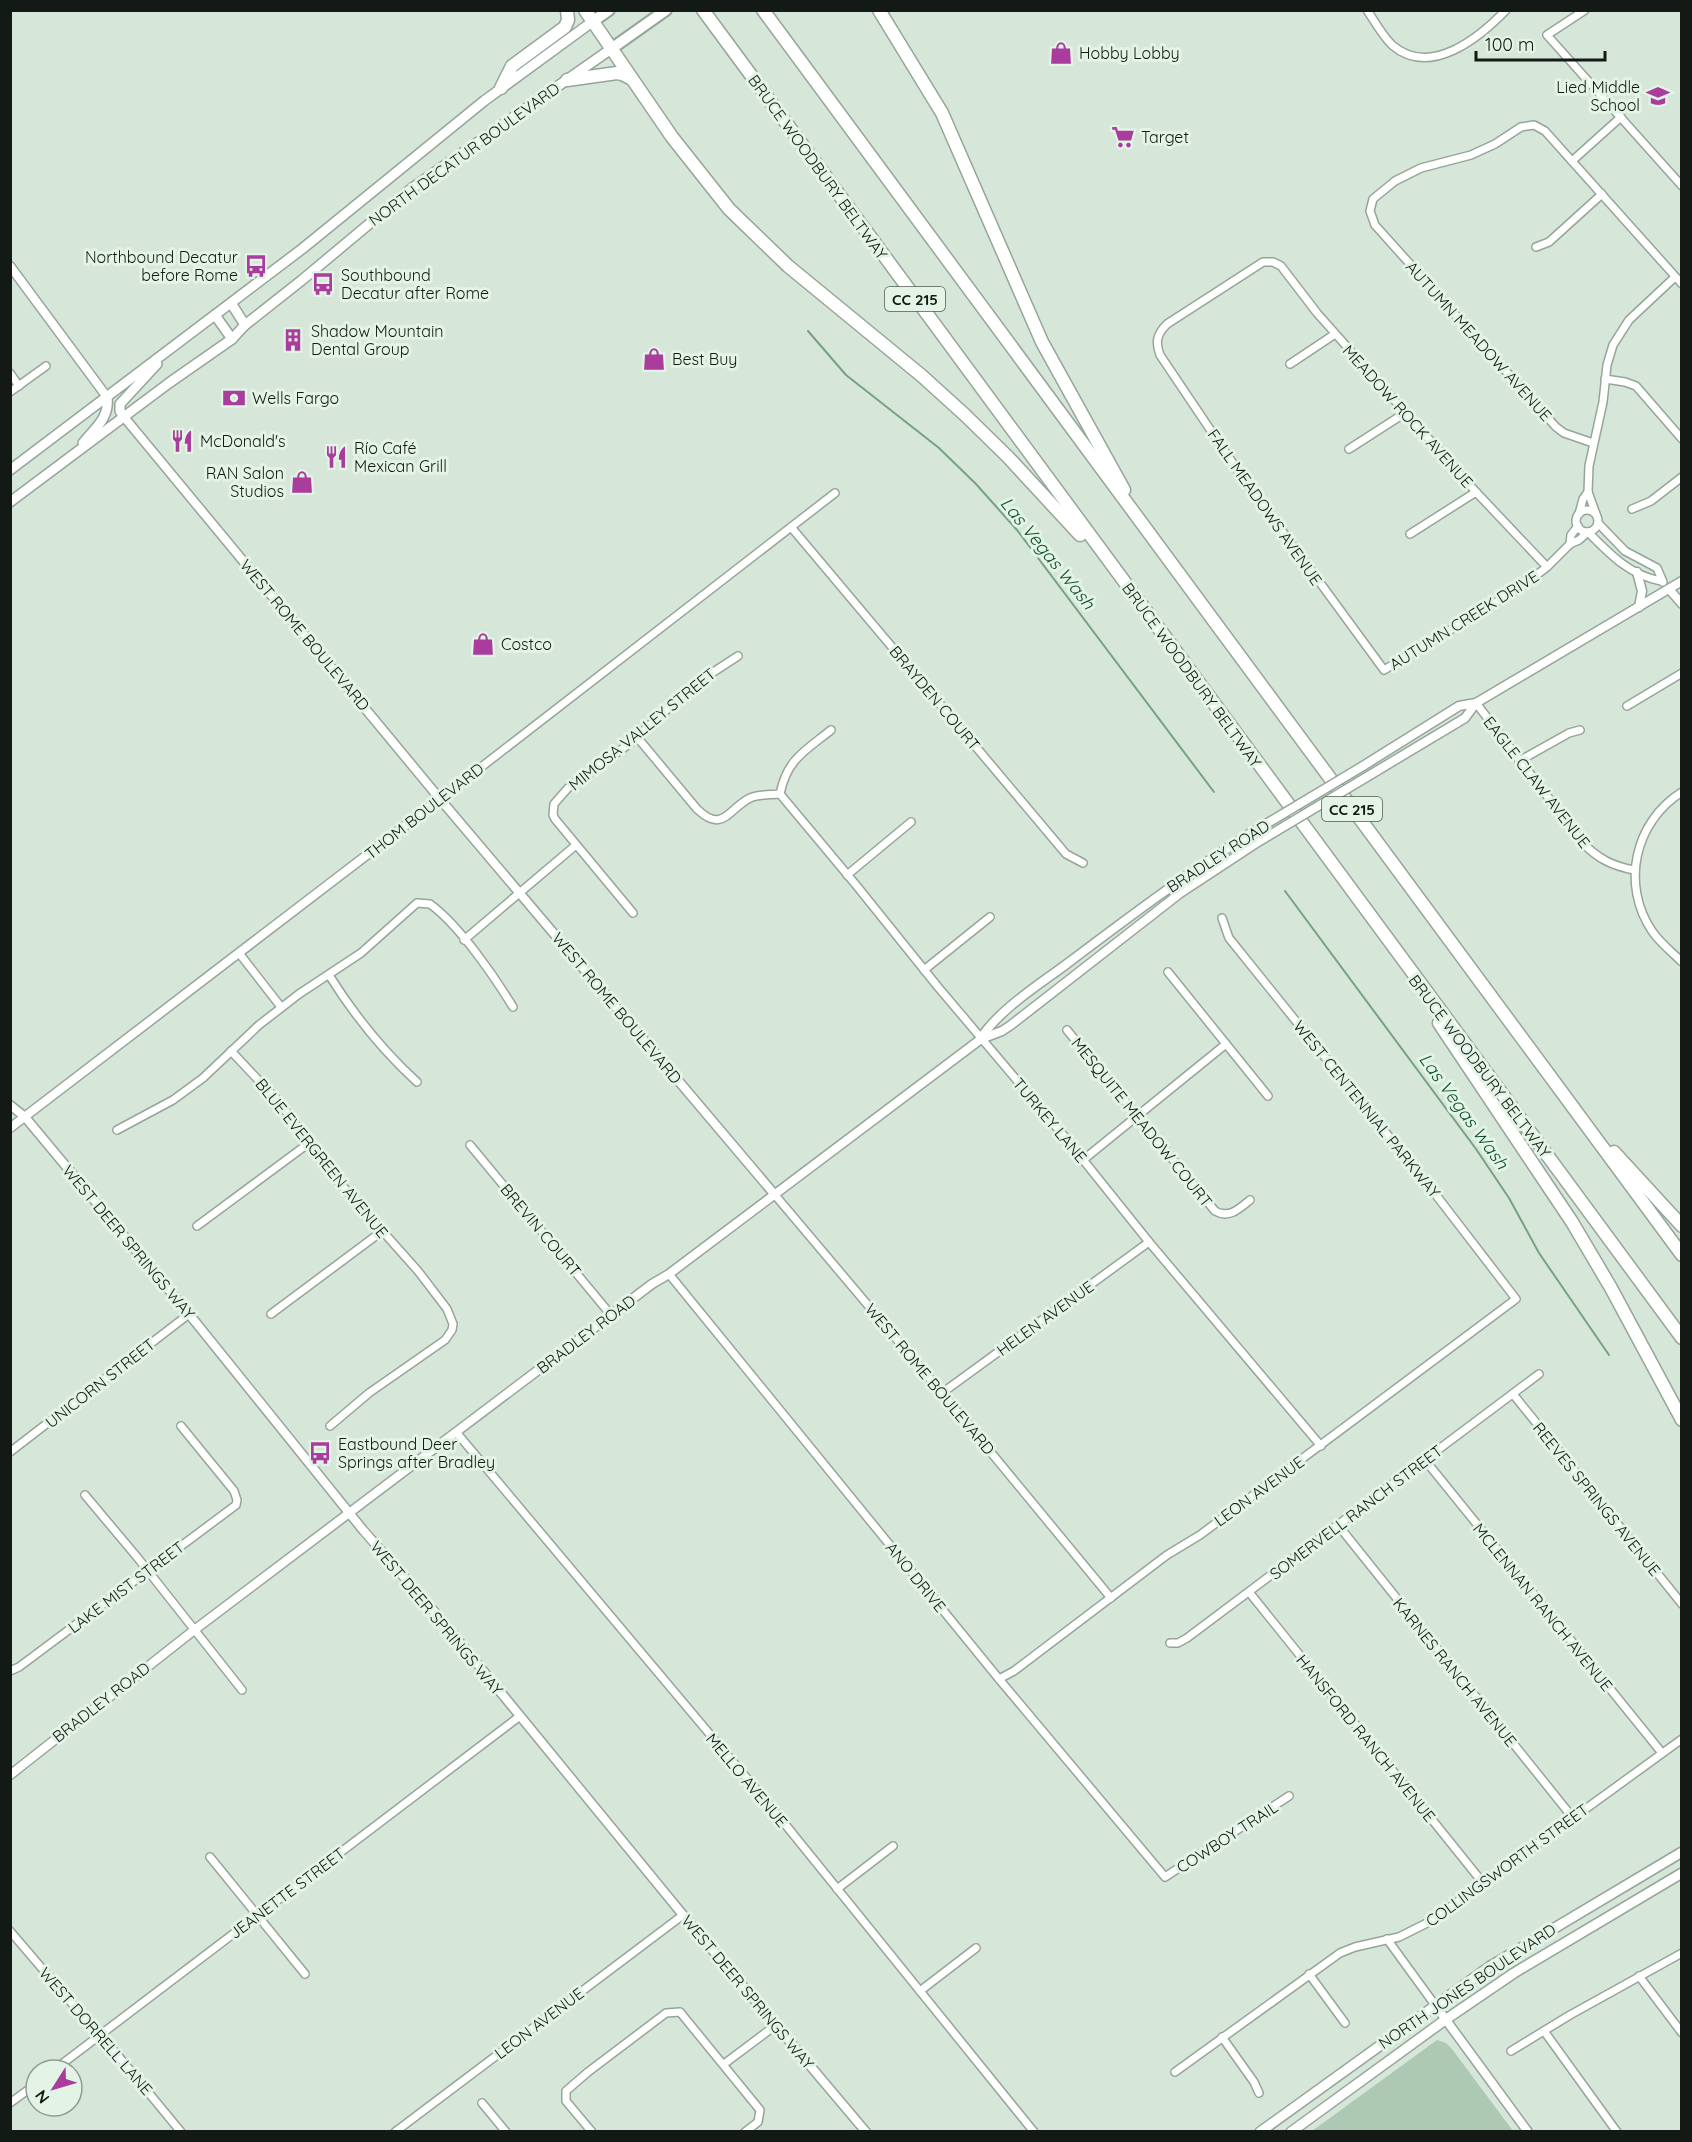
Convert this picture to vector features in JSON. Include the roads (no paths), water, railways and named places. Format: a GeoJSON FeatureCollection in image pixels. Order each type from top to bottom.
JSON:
{"type":"FeatureCollection","features":[{"type":"Feature","properties":{"kind":"highway"},"geometry":{"type":"LineString","coordinates":[[501,88],[512,66],[565,27],[568,20],[567,10]]}},
{"type":"Feature","properties":{"kind":"highway"},"geometry":{"type":"LineString","coordinates":[[585,10],[685,155],[742,223],[788,266],[922,376],[973,422],[1044,495],[1127,587]]}},
{"type":"Feature","properties":{"kind":"highway","name":"BRUCE WOODBURY BELTWAY"},"geometry":{"type":"LineString","coordinates":[[703,10],[1682,1338]]}},
{"type":"Feature","properties":{"kind":"highway","name":"CC 215"},"geometry":{"type":"LineString","coordinates":[[763,10],[1682,1255]]}},
{"type":"Feature","properties":{"kind":"highway"},"geometry":{"type":"LineString","coordinates":[[879,10],[942,113],[1042,342],[1151,538]]}},
{"type":"Feature","properties":{"kind":"highway"},"geometry":{"type":"LineString","coordinates":[[567,80],[622,74],[632,80]]}},
{"type":"Feature","properties":{"kind":"highway"},"geometry":{"type":"LineString","coordinates":[[1396,953],[1444,1031],[1572,1221],[1682,1419]]}},
{"type":"Feature","properties":{"kind":"highway"},"geometry":{"type":"LineString","coordinates":[[1553,1081],[1682,1226]]}},
{"type":"Feature","properties":{"kind":"main road","name":"NORTH DECATUR BOULEVARD"},"geometry":{"type":"LineString","coordinates":[[10,470],[231,303],[501,88],[609,10]]}},
{"type":"Feature","properties":{"kind":"main road","name":"NORTH DECATUR BOULEVARD"},"geometry":{"type":"LineString","coordinates":[[10,502],[232,339],[245,325],[411,189],[666,10]]}},
{"type":"Feature","properties":{"kind":"main road"},"geometry":{"type":"LineString","coordinates":[[231,303],[245,325]]}},
{"type":"Feature","properties":{"kind":"main road"},"geometry":{"type":"LineString","coordinates":[[215,315],[232,339]]}},
{"type":"Feature","properties":{"kind":"main road"},"geometry":{"type":"LineString","coordinates":[[124,417],[120,411],[120,404],[169,351]]}},
{"type":"Feature","properties":{"kind":"main road"},"geometry":{"type":"LineString","coordinates":[[73,455],[105,416],[108,406],[107,397]]}},
{"type":"Feature","properties":{"kind":"main road","name":"NORTH JONES BOULEVARD"},"geometry":{"type":"LineString","coordinates":[[1260,2132],[1435,2005],[1519,1948],[1682,1852]]}},
{"type":"Feature","properties":{"kind":"main road","name":"NORTH JONES BOULEVARD"},"geometry":{"type":"LineString","coordinates":[[1292,2132],[1445,2020],[1533,1961],[1682,1873]]}},
{"type":"Feature","properties":{"kind":"street"},"geometry":{"type":"LineString","coordinates":[[1367,10],[1393,45],[1415,55],[1430,57],[1444,55],[1477,37],[1506,10]]}},
{"type":"Feature","properties":{"kind":"street"},"geometry":{"type":"LineString","coordinates":[[1585,10],[1547,35],[1682,186]]}},
{"type":"Feature","properties":{"kind":"street"},"geometry":{"type":"LineString","coordinates":[[1621,117],[1572,161],[1682,284]]}},
{"type":"Feature","properties":{"kind":"street","name":"AUTUMN MEADOW AVENUE"},"geometry":{"type":"LineString","coordinates":[[1572,161],[1545,131],[1533,125],[1521,127],[1495,144],[1471,155],[1421,168],[1395,181],[1373,200],[1370,211],[1375,225],[1556,427],[1564,433],[1593,443]]}},
{"type":"Feature","properties":{"kind":"street"},"geometry":{"type":"LineString","coordinates":[[1536,247],[1549,242],[1602,194]]}},
{"type":"Feature","properties":{"kind":"street","name":"MEADOW ROCK AVENUE"},"geometry":{"type":"LineString","coordinates":[[1157,338],[1167,324],[1263,262],[1273,262],[1281,266],[1335,334],[1476,492],[1547,567]]}},
{"type":"Feature","properties":{"kind":"street"},"geometry":{"type":"LineString","coordinates":[[10,266],[107,397]]}},
{"type":"Feature","properties":{"kind":"street"},"geometry":{"type":"LineString","coordinates":[[1675,277],[1629,320],[1613,345],[1589,466],[1588,492],[1598,523],[1625,551],[1657,568],[1661,581],[1682,604]]}},
{"type":"Feature","properties":{"kind":"street"},"geometry":{"type":"LineString","coordinates":[[1290,364],[1335,334]]}},
{"type":"Feature","properties":{"kind":"street","name":"FALL MEADOWS AVENUE"},"geometry":{"type":"LineString","coordinates":[[1157,338],[1160,355],[1236,468],[1384,670]]}},
{"type":"Feature","properties":{"kind":"street"},"geometry":{"type":"LineString","coordinates":[[10,393],[46,366]]}},
{"type":"Feature","properties":{"kind":"street"},"geometry":{"type":"LineString","coordinates":[[10,373],[19,386]]}},
{"type":"Feature","properties":{"kind":"street"},"geometry":{"type":"LineString","coordinates":[[1605,379],[1624,381],[1636,386],[1682,439]]}},
{"type":"Feature","properties":{"kind":"street"},"geometry":{"type":"LineString","coordinates":[[1349,449],[1405,413]]}},
{"type":"Feature","properties":{"kind":"street","name":"WEST ROME BOULEVARD"},"geometry":{"type":"LineString","coordinates":[[124,417],[440,799],[942,1393],[1111,1598]]}},
{"type":"Feature","properties":{"kind":"street"},"geometry":{"type":"LineString","coordinates":[[1632,509],[1651,501],[1682,477]]}},
{"type":"Feature","properties":{"kind":"street"},"geometry":{"type":"LineString","coordinates":[[1410,534],[1476,492]]}},
{"type":"Feature","properties":{"kind":"street"},"geometry":{"type":"LineString","coordinates":[[1588,492],[1583,499],[1576,520],[1582,531],[1588,532],[1595,529],[1598,523]]}},
{"type":"Feature","properties":{"kind":"street","name":"THOM BOULEVARD"},"geometry":{"type":"LineString","coordinates":[[10,1128],[835,493]]}},
{"type":"Feature","properties":{"kind":"street"},"geometry":{"type":"LineString","coordinates":[[1579,514],[1587,510],[1596,514]]}},
{"type":"Feature","properties":{"kind":"street","name":"AUTUMN CREEK DRIVE"},"geometry":{"type":"LineString","coordinates":[[1570,544],[1571,535],[1578,526]]}},
{"type":"Feature","properties":{"kind":"street","name":"BRAYDEN COURT"},"geometry":{"type":"LineString","coordinates":[[791,527],[1066,854],[1083,863]]}},
{"type":"Feature","properties":{"kind":"street"},"geometry":{"type":"LineString","coordinates":[[1588,532],[1616,561],[1650,579],[1661,581]]}},
{"type":"Feature","properties":{"kind":"street","name":"AUTUMN CREEK DRIVE"},"geometry":{"type":"LineString","coordinates":[[1384,670],[1518,589],[1547,567],[1570,544],[1588,532]]}},
{"type":"Feature","properties":{"kind":"street"},"geometry":{"type":"LineString","coordinates":[[1637,572],[1642,591],[1639,607]]}},
{"type":"Feature","properties":{"kind":"street","name":"BRADLEY ROAD"},"geometry":{"type":"LineString","coordinates":[[10,1774],[193,1631],[981,1039],[996,1019],[1188,874],[1459,706],[1476,703],[1682,581]]}},
{"type":"Feature","properties":{"kind":"street","name":"MIMOSA VALLEY STREET"},"geometry":{"type":"LineString","coordinates":[[576,845],[555,819],[553,808],[559,796],[637,737],[695,684],[738,656]]}},
{"type":"Feature","properties":{"kind":"street"},"geometry":{"type":"LineString","coordinates":[[1627,706],[1682,673]]}},
{"type":"Feature","properties":{"kind":"street","name":"BRADLEY ROAD"},"geometry":{"type":"LineString","coordinates":[[981,1039],[1011,1025],[1179,894],[1258,842],[1465,718],[1476,703]]}},
{"type":"Feature","properties":{"kind":"street","name":"EAGLE CLAW AVENUE"},"geometry":{"type":"LineString","coordinates":[[1476,703],[1593,854],[1612,865],[1634,870]]}},
{"type":"Feature","properties":{"kind":"street"},"geometry":{"type":"LineString","coordinates":[[637,737],[697,809],[705,817],[716,821],[725,818],[749,799],[780,794],[783,778],[790,764],[831,730]]}},
{"type":"Feature","properties":{"kind":"street"},"geometry":{"type":"LineString","coordinates":[[1519,760],[1569,733],[1580,730]]}},
{"type":"Feature","properties":{"kind":"street"},"geometry":{"type":"LineString","coordinates":[[1682,792],[1663,806],[1648,825],[1639,847],[1634,870],[1636,892],[1642,914],[1653,933],[1682,962]]}},
{"type":"Feature","properties":{"kind":"street","name":"TURKEY LANE"},"geometry":{"type":"LineString","coordinates":[[780,794],[1149,1242],[1321,1446]]}},
{"type":"Feature","properties":{"kind":"street"},"geometry":{"type":"LineString","coordinates":[[847,874],[911,822]]}},
{"type":"Feature","properties":{"kind":"street"},"geometry":{"type":"LineString","coordinates":[[464,940],[576,845],[633,913]]}},
{"type":"Feature","properties":{"kind":"street"},"geometry":{"type":"LineString","coordinates":[[117,1130],[173,1100],[203,1078],[259,1025],[281,1007],[367,948],[414,905],[425,902],[435,907],[464,940],[513,1007]]}},
{"type":"Feature","properties":{"kind":"street"},"geometry":{"type":"LineString","coordinates":[[924,970],[990,917]]}},
{"type":"Feature","properties":{"kind":"street","name":"WEST CENTENNIAL PARKWAY"},"geometry":{"type":"LineString","coordinates":[[1222,918],[1229,938],[1436,1195],[1516,1299]]}},
{"type":"Feature","properties":{"kind":"street"},"geometry":{"type":"LineString","coordinates":[[239,953],[281,1007]]}},
{"type":"Feature","properties":{"kind":"street"},"geometry":{"type":"LineString","coordinates":[[1168,972],[1268,1096]]}},
{"type":"Feature","properties":{"kind":"street"},"geometry":{"type":"LineString","coordinates":[[329,975],[350,1008],[372,1036],[417,1082]]}},
{"type":"Feature","properties":{"kind":"street","name":"MESQUITE MEADOW COURT"},"geometry":{"type":"LineString","coordinates":[[1067,1030],[1215,1211],[1228,1214],[1250,1200]]}},
{"type":"Feature","properties":{"kind":"street"},"geometry":{"type":"LineString","coordinates":[[1083,1160],[1226,1044]]}},
{"type":"Feature","properties":{"kind":"street","name":"BLUE EVERGREEN AVENUE"},"geometry":{"type":"LineString","coordinates":[[231,1051],[279,1102],[330,1172],[418,1271],[447,1309],[453,1324],[445,1340],[369,1393],[330,1426]]}},
{"type":"Feature","properties":{"kind":"street","name":"WEST DEER SPRINGS WAY"},"geometry":{"type":"LineString","coordinates":[[10,1105],[25,1117],[189,1314],[350,1514],[439,1617],[683,1915],[866,2132]]}},
{"type":"Feature","properties":{"kind":"street"},"geometry":{"type":"LineString","coordinates":[[197,1226],[309,1143]]}},
{"type":"Feature","properties":{"kind":"street","name":"BREVIN COURT"},"geometry":{"type":"LineString","coordinates":[[470,1145],[611,1315]]}},
{"type":"Feature","properties":{"kind":"street"},"geometry":{"type":"LineString","coordinates":[[271,1314],[381,1232]]}},
{"type":"Feature","properties":{"kind":"street","name":"HELEN AVENUE"},"geometry":{"type":"LineString","coordinates":[[942,1393],[1149,1242]]}},
{"type":"Feature","properties":{"kind":"street","name":"ANO DRIVE"},"geometry":{"type":"LineString","coordinates":[[669,1274],[999,1679],[1165,1877]]}},
{"type":"Feature","properties":{"kind":"street","name":"LEON AVENUE"},"geometry":{"type":"LineString","coordinates":[[999,1679],[1014,1671],[1321,1446],[1516,1299]]}},
{"type":"Feature","properties":{"kind":"street","name":"UNICORN STREET"},"geometry":{"type":"LineString","coordinates":[[10,1452],[189,1314]]}},
{"type":"Feature","properties":{"kind":"street","name":"SOMERVELL RANCH STREET"},"geometry":{"type":"LineString","coordinates":[[1170,1643],[1178,1643],[1187,1638],[1539,1374]]}},
{"type":"Feature","properties":{"kind":"street","name":"REEVES SPRINGS AVENUE"},"geometry":{"type":"LineString","coordinates":[[1513,1394],[1682,1604]]}},
{"type":"Feature","properties":{"kind":"street","name":"LAKE MIST STREET"},"geometry":{"type":"LineString","coordinates":[[10,1671],[19,1667],[204,1528],[233,1509],[237,1500],[231,1486],[181,1426]]}},
{"type":"Feature","properties":{"kind":"street","name":"MELLO AVENUE"},"geometry":{"type":"LineString","coordinates":[[456,1432],[837,1889],[1034,2132]]}},
{"type":"Feature","properties":{"kind":"street","name":"MCLENNAN RANCH AVENUE"},"geometry":{"type":"LineString","coordinates":[[1425,1460],[1662,1753]]}},
{"type":"Feature","properties":{"kind":"street"},"geometry":{"type":"LineString","coordinates":[[85,1495],[242,1690]]}},
{"type":"Feature","properties":{"kind":"street","name":"KARNES RANCH AVENUE"},"geometry":{"type":"LineString","coordinates":[[1338,1526],[1573,1818]]}},
{"type":"Feature","properties":{"kind":"street","name":"HANSFORD RANCH AVENUE"},"geometry":{"type":"LineString","coordinates":[[1249,1592],[1483,1883]]}},
{"type":"Feature","properties":{"kind":"street","name":"JEANETTE STREET"},"geometry":{"type":"LineString","coordinates":[[70,2058],[520,1716]]}},
{"type":"Feature","properties":{"kind":"street","name":"COLLINGSWORTH STREET"},"geometry":{"type":"LineString","coordinates":[[1175,2072],[1340,1953],[1355,1947],[1399,1937],[1420,1928],[1682,1739]]}},
{"type":"Feature","properties":{"kind":"street","name":"COWBOY TRAIL"},"geometry":{"type":"LineString","coordinates":[[1165,1877],[1289,1796]]}},
{"type":"Feature","properties":{"kind":"street"},"geometry":{"type":"LineString","coordinates":[[837,1889],[893,1846]]}},
{"type":"Feature","properties":{"kind":"street"},"geometry":{"type":"LineString","coordinates":[[210,1857],[305,1974]]}},
{"type":"Feature","properties":{"kind":"street","name":"LEON AVENUE"},"geometry":{"type":"LineString","coordinates":[[395,2132],[683,1915]]}},
{"type":"Feature","properties":{"kind":"street","name":"WEST DORRELL LANE"},"geometry":{"type":"LineString","coordinates":[[10,1931],[101,2035],[181,2132]]}},
{"type":"Feature","properties":{"kind":"street"},"geometry":{"type":"LineString","coordinates":[[1387,1939],[1528,2132]]}},
{"type":"Feature","properties":{"kind":"street"},"geometry":{"type":"LineString","coordinates":[[920,1992],[976,1948]]}},
{"type":"Feature","properties":{"kind":"street"},"geometry":{"type":"LineString","coordinates":[[1511,2051],[1682,1953]]}},
{"type":"Feature","properties":{"kind":"street"},"geometry":{"type":"LineString","coordinates":[[1310,1974],[1345,2023]]}},
{"type":"Feature","properties":{"kind":"street"},"geometry":{"type":"LineString","coordinates":[[1639,1976],[1682,2033]]}},
{"type":"Feature","properties":{"kind":"street"},"geometry":{"type":"LineString","coordinates":[[592,2132],[566,2101],[566,2091],[666,2013],[680,2012],[760,2110],[758,2122],[745,2132]]}},
{"type":"Feature","properties":{"kind":"street"},"geometry":{"type":"LineString","coordinates":[[724,2064],[776,2025]]}},
{"type":"Feature","properties":{"kind":"street"},"geometry":{"type":"LineString","coordinates":[[1544,2031],[1617,2132]]}},
{"type":"Feature","properties":{"kind":"street"},"geometry":{"type":"LineString","coordinates":[[1222,2037],[1254,2082],[1258,2093]]}},
{"type":"Feature","properties":{"kind":"street"},"geometry":{"type":"LineString","coordinates":[[10,2103],[24,2093]]}},
{"type":"Feature","properties":{"kind":"street"},"geometry":{"type":"LineString","coordinates":[[482,2103],[506,2132]]}},
{"type":"Feature","properties":{"kind":"waterway","name":"Las Vegas Wash"},"geometry":{"type":"LineString","coordinates":[[808,331],[846,375],[939,448],[976,484],[1017,530],[1214,792]]}},
{"type":"Feature","properties":{"kind":"waterway","name":"Las Vegas Wash"},"geometry":{"type":"LineString","coordinates":[[1285,891],[1476,1149],[1509,1198],[1539,1253],[1609,1355]]}},
{"type":"Feature","properties":{"kind":"place","name":"Hobby Lobby"},"geometry":{"type":"Point","coordinates":[1061,53]}},
{"type":"Feature","properties":{"kind":"place","name":"Lied Middle School"},"geometry":{"type":"Point","coordinates":[1658,96]}},
{"type":"Feature","properties":{"kind":"place","name":"Target"},"geometry":{"type":"Point","coordinates":[1123,137]}},
{"type":"Feature","properties":{"kind":"place","name":"Northbound Decatur before Rome"},"geometry":{"type":"Point","coordinates":[256,266]}},
{"type":"Feature","properties":{"kind":"place","name":"Southbound Decatur after Rome"},"geometry":{"type":"Point","coordinates":[323,284]}},
{"type":"Feature","properties":{"kind":"place","name":"Shadow Mountain Dental Group"},"geometry":{"type":"Point","coordinates":[293,340]}},
{"type":"Feature","properties":{"kind":"place","name":"Best Buy"},"geometry":{"type":"Point","coordinates":[654,359]}},
{"type":"Feature","properties":{"kind":"place","name":"Wells Fargo"},"geometry":{"type":"Point","coordinates":[234,398]}},
{"type":"Feature","properties":{"kind":"place","name":"McDonald's"},"geometry":{"type":"Point","coordinates":[182,441]}},
{"type":"Feature","properties":{"kind":"place","name":"Río Café Mexican Grill"},"geometry":{"type":"Point","coordinates":[336,457]}},
{"type":"Feature","properties":{"kind":"place","name":"RAN Salon Studios"},"geometry":{"type":"Point","coordinates":[302,482]}},
{"type":"Feature","properties":{"kind":"place","name":"Costco"},"geometry":{"type":"Point","coordinates":[483,644]}},
{"type":"Feature","properties":{"kind":"place","name":"Eastbound Deer Springs after Bradley"},"geometry":{"type":"Point","coordinates":[320,1453]}}]}
